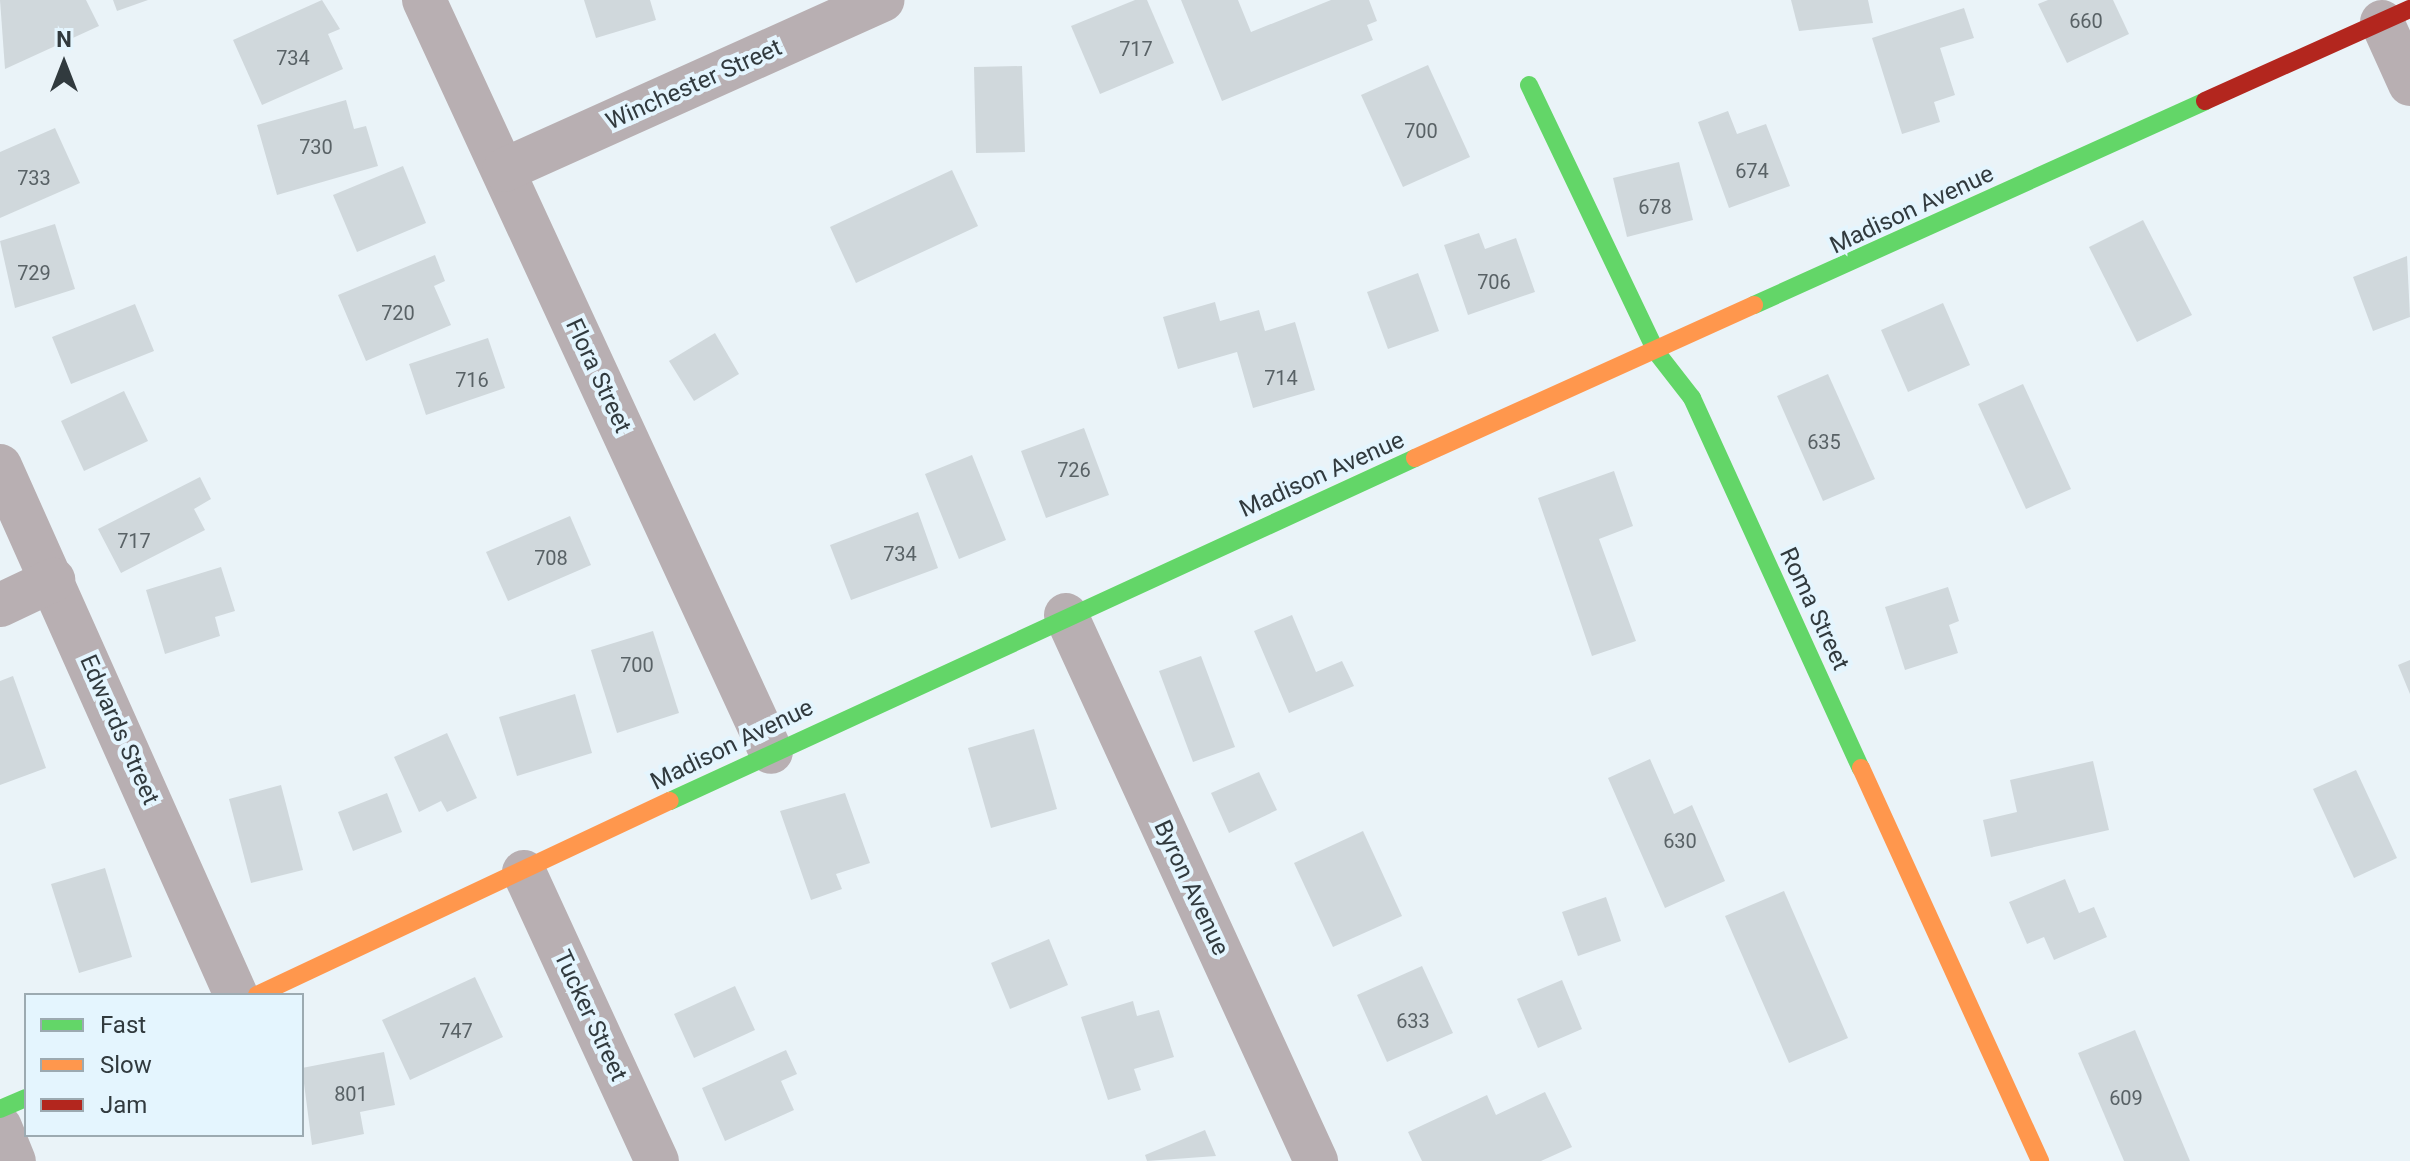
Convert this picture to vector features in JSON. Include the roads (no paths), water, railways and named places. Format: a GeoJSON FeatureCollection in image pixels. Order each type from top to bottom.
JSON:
{"type":"FeatureCollection","features":[{"type":"Feature","properties":{"kind":"street","name":"Flora Street"},"geometry":{"type":"LineString","coordinates":[[424,0],[771,752]]}},
{"type":"Feature","properties":{"kind":"street","name":"Winchester Street"},"geometry":{"type":"LineString","coordinates":[[504,170],[883,0]]}},
{"type":"Feature","properties":{"kind":"street"},"geometry":{"type":"LineString","coordinates":[[2396,15],[2410,84]]}},
{"type":"Feature","properties":{"kind":"street","name":"Madison Avenue"},"geometry":{"type":"LineString","coordinates":[[261,993],[1066,615],[1657,353],[2396,15]]}},
{"type":"Feature","properties":{"kind":"street","name":"Roma Street"},"geometry":{"type":"LineString","coordinates":[[1529,85],[1657,353],[1692,398],[2040,1161]]}},
{"type":"Feature","properties":{"kind":"street","name":"Edwards Street"},"geometry":{"type":"LineString","coordinates":[[0,466],[235,993]]}},
{"type":"Feature","properties":{"kind":"street"},"geometry":{"type":"LineString","coordinates":[[0,605],[53,580]]}},
{"type":"Feature","properties":{"kind":"street","name":"Byron Avenue"},"geometry":{"type":"LineString","coordinates":[[1066,615],[1316,1161]]}},
{"type":"Feature","properties":{"kind":"street","name":"Tucker Street"},"geometry":{"type":"LineString","coordinates":[[524,872],[657,1161]]}},
{"type":"Feature","properties":{"kind":"street"},"geometry":{"type":"LineString","coordinates":[[0,1109],[24,1099]]}},
{"type":"Feature","properties":{"kind":"street"},"geometry":{"type":"LineString","coordinates":[[0,1127],[14,1161]]}}]}
